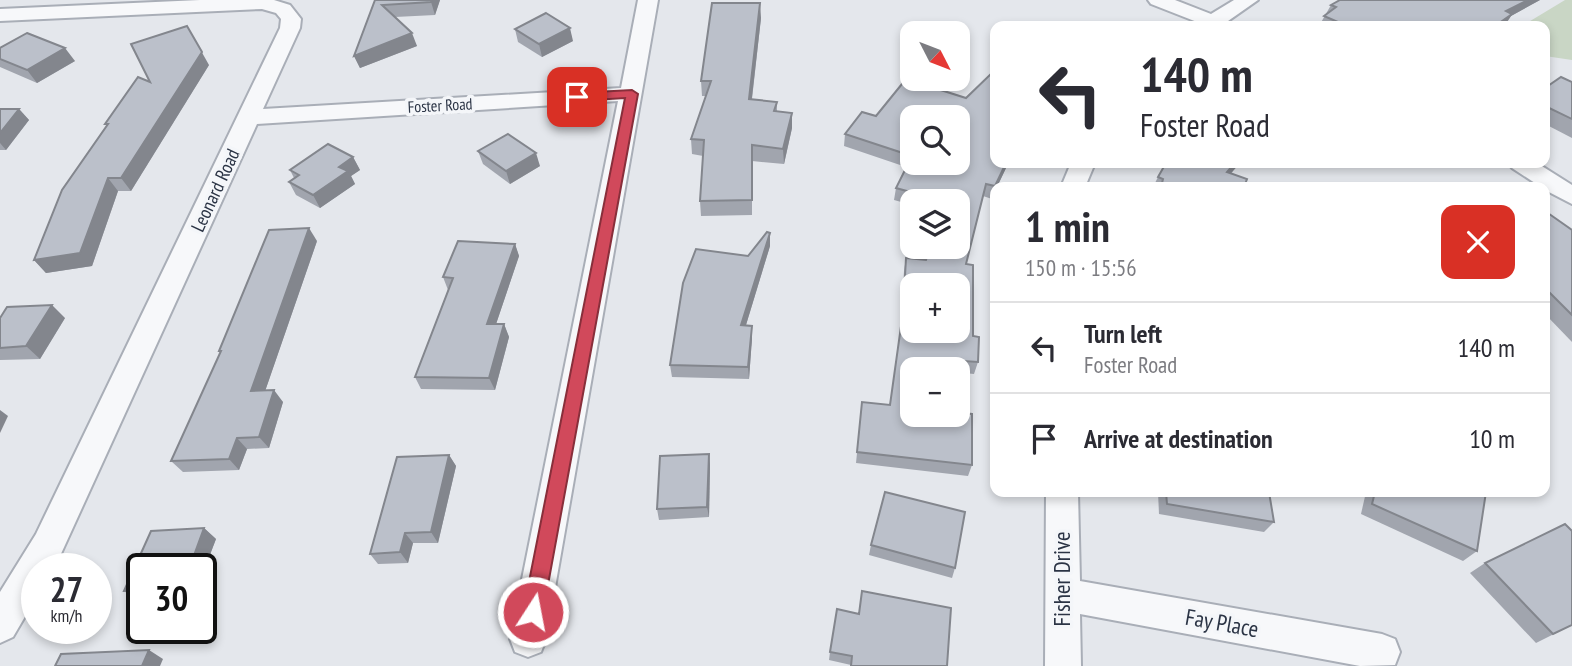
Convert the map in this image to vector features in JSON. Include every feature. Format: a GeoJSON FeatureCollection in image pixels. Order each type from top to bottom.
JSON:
{"type":"FeatureCollection","features":[{"type":"Feature","properties":{"kind":"street"},"geometry":{"type":"LineString","coordinates":[[528,639],[648,0]]}},
{"type":"Feature","properties":{"kind":"street"},"geometry":{"type":"LineString","coordinates":[[1158,0],[1204,21]]}},
{"type":"Feature","properties":{"kind":"street"},"geometry":{"type":"LineString","coordinates":[[1219,21],[1248,0]]}},
{"type":"Feature","properties":{"kind":"street","name":"Leonard Road"},"geometry":{"type":"LineString","coordinates":[[0,15],[244,3],[292,5],[290,28],[48,545],[0,625]]}},
{"type":"Feature","properties":{"kind":"street","name":"Foster Road"},"geometry":{"type":"LineString","coordinates":[[249,117],[632,94]]}},
{"type":"Feature","properties":{"kind":"street"},"geometry":{"type":"LineString","coordinates":[[1528,168],[1550,182]]}},
{"type":"Feature","properties":{"kind":"street"},"geometry":{"type":"LineString","coordinates":[[1550,182],[1572,196]]}},
{"type":"Feature","properties":{"kind":"street","name":"Fisher Drive"},"geometry":{"type":"LineString","coordinates":[[1062,497],[1063,666]]}},
{"type":"Feature","properties":{"kind":"street","name":"Fay Place"},"geometry":{"type":"LineString","coordinates":[[1061,594],[1382,652]]}},
{"type":"Feature","properties":{"kind":"green space"},"geometry":{"type":"Polygon","coordinates":[[[1565,0],[1572,0],[1572,60],[1550,57],[1550,21],[1530,21],[1565,0]]]}},
{"type":"Feature","properties":{"kind":"building"},"geometry":{"type":"Polygon","coordinates":[[[375,0],[432,0],[382,5],[412,33],[354,56],[375,0]]]}},
{"type":"Feature","properties":{"kind":"building"},"geometry":{"type":"Polygon","coordinates":[[[1340,0],[1528,0],[1506,11],[1512,14],[1502,21],[1336,21],[1324,16],[1336,7],[1331,5],[1340,0]]]}},
{"type":"Feature","properties":{"kind":"building"},"geometry":{"type":"Polygon","coordinates":[[[712,3],[760,3],[749,99],[777,102],[774,111],[792,113],[783,149],[752,145],[752,200],[700,201],[704,140],[691,139],[711,81],[701,81],[712,3]]]}},
{"type":"Feature","properties":{"kind":"building"},"geometry":{"type":"Polygon","coordinates":[[[546,13],[570,28],[539,44],[515,29],[546,13]]]}},
{"type":"Feature","properties":{"kind":"building"},"geometry":{"type":"Polygon","coordinates":[[[187,26],[202,52],[121,178],[108,178],[80,253],[34,260],[62,190],[108,124],[105,124],[138,77],[150,82],[131,44],[187,26]]]}},
{"type":"Feature","properties":{"kind":"building"},"geometry":{"type":"Polygon","coordinates":[[[27,33],[65,48],[27,70],[0,59],[0,48],[27,33]]]}},
{"type":"Feature","properties":{"kind":"building"},"geometry":{"type":"Polygon","coordinates":[[[990,75],[990,168],[1004,168],[997,182],[986,184],[970,248],[970,189],[896,188],[902,175],[970,175],[970,105],[900,105],[900,152],[845,134],[862,112],[876,116],[900,86],[900,91],[944,91],[966,98],[990,75]]]}},
{"type":"Feature","properties":{"kind":"building"},"geometry":{"type":"Polygon","coordinates":[[[1561,77],[1572,82],[1572,119],[1550,108],[1550,85],[1561,77]]]}},
{"type":"Feature","properties":{"kind":"building"},"geometry":{"type":"Polygon","coordinates":[[[0,109],[19,109],[0,133],[0,109]]]}},
{"type":"Feature","properties":{"kind":"building"},"geometry":{"type":"Polygon","coordinates":[[[508,134],[536,153],[506,171],[478,151],[508,134]]]}},
{"type":"Feature","properties":{"kind":"building"},"geometry":{"type":"Polygon","coordinates":[[[328,144],[353,157],[339,167],[348,171],[313,195],[289,182],[299,175],[290,170],[328,144]]]}},
{"type":"Feature","properties":{"kind":"building"},"geometry":{"type":"Polygon","coordinates":[[[1163,168],[1231,168],[1227,172],[1247,179],[1246,182],[1162,182],[1163,179],[1158,177],[1163,168]]]}},
{"type":"Feature","properties":{"kind":"building"},"geometry":{"type":"Polygon","coordinates":[[[1550,215],[1572,230],[1572,315],[1550,293],[1550,215]]]}},
{"type":"Feature","properties":{"kind":"building"},"geometry":{"type":"Polygon","coordinates":[[[309,228],[251,391],[274,390],[259,437],[237,438],[229,459],[171,461],[221,351],[269,230],[309,228]]]}},
{"type":"Feature","properties":{"kind":"building"},"geometry":{"type":"Polygon","coordinates":[[[767,232],[770,233],[741,325],[752,326],[748,367],[670,365],[683,283],[696,249],[748,256],[767,232]]]}},
{"type":"Feature","properties":{"kind":"building"},"geometry":{"type":"Polygon","coordinates":[[[458,241],[515,244],[487,324],[504,324],[489,378],[415,377],[453,278],[443,277],[458,241]]]}},
{"type":"Feature","properties":{"kind":"building"},"geometry":{"type":"Polygon","coordinates":[[[906,259],[967,259],[966,264],[973,265],[973,336],[979,337],[978,362],[970,361],[970,357],[900,357],[900,427],[970,427],[972,414],[972,465],[857,452],[862,402],[890,405],[900,333],[900,343],[970,343],[970,273],[905,273],[906,259]]]}},
{"type":"Feature","properties":{"kind":"building"},"geometry":{"type":"Polygon","coordinates":[[[52,305],[26,346],[0,348],[0,318],[7,307],[52,305]]]}},
{"type":"Feature","properties":{"kind":"building"},"geometry":{"type":"Polygon","coordinates":[[[709,454],[707,507],[657,509],[660,456],[709,454]]]}},
{"type":"Feature","properties":{"kind":"building"},"geometry":{"type":"Polygon","coordinates":[[[449,455],[431,532],[405,533],[400,552],[370,554],[397,457],[449,455]]]}},
{"type":"Feature","properties":{"kind":"building"},"geometry":{"type":"Polygon","coordinates":[[[885,492],[965,512],[955,568],[871,545],[885,492]]]}},
{"type":"Feature","properties":{"kind":"building"},"geometry":{"type":"Polygon","coordinates":[[[1166,497],[1270,497],[1274,522],[1167,504],[1166,497]]]}},
{"type":"Feature","properties":{"kind":"building"},"geometry":{"type":"Polygon","coordinates":[[[1374,497],[1485,497],[1477,551],[1372,504],[1374,497]]]}},
{"type":"Feature","properties":{"kind":"building"},"geometry":{"type":"Polygon","coordinates":[[[1565,524],[1572,531],[1572,625],[1553,634],[1485,563],[1565,524]]]}},
{"type":"Feature","properties":{"kind":"building"},"geometry":{"type":"Polygon","coordinates":[[[204,528],[195,553],[141,553],[151,531],[204,528]]]}},
{"type":"Feature","properties":{"kind":"building"},"geometry":{"type":"Polygon","coordinates":[[[862,591],[951,608],[947,666],[851,666],[852,656],[830,652],[837,609],[859,614],[862,591]]]}},
{"type":"Feature","properties":{"kind":"building"},"geometry":{"type":"Polygon","coordinates":[[[149,650],[142,666],[55,666],[61,654],[149,650]]]}},
{"type":"Feature","properties":{"kind":"route"},"geometry":{"type":"LineString","coordinates":[[533,612],[632,94],[577,97]]}}]}
